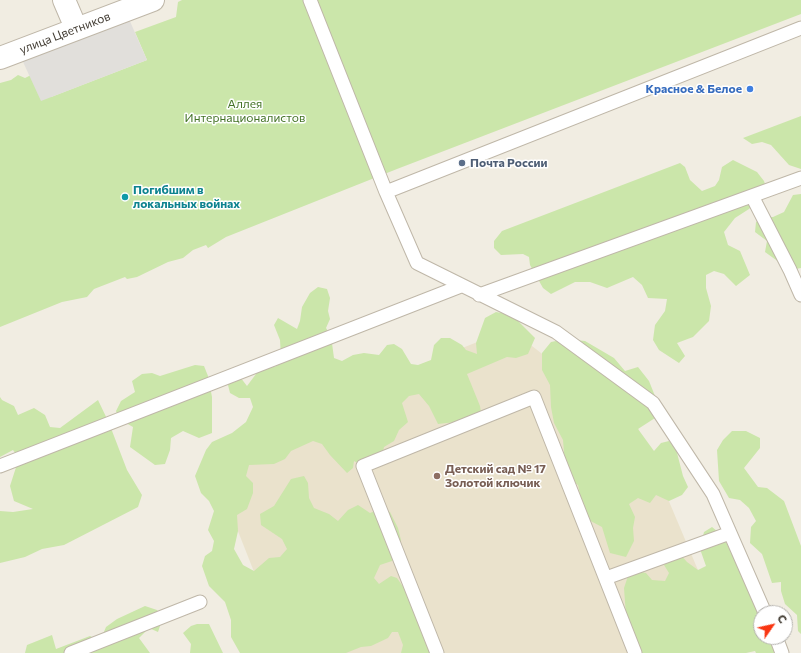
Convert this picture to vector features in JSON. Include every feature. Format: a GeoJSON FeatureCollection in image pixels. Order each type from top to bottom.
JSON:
{"type":"FeatureCollection","features":[{"type":"Feature","properties":{"kind":"street"},"geometry":{"type":"LineString","coordinates":[[64,0],[76,28]]}},
{"type":"Feature","properties":{"kind":"street","name":"улица Цветников"},"geometry":{"type":"LineString","coordinates":[[0,58],[153,0]]}},
{"type":"Feature","properties":{"kind":"lane"},"geometry":{"type":"LineString","coordinates":[[310,0],[386,192],[417,263],[556,332],[653,403],[713,494],[762,605]]}},
{"type":"Feature","properties":{"kind":"lane"},"geometry":{"type":"LineString","coordinates":[[386,192],[801,28]]}},
{"type":"Feature","properties":{"kind":"lane"},"geometry":{"type":"LineString","coordinates":[[479,295],[801,178]]}},
{"type":"Feature","properties":{"kind":"lane"},"geometry":{"type":"LineString","coordinates":[[752,196],[790,270],[801,295]]}},
{"type":"Feature","properties":{"kind":"lane"},"geometry":{"type":"LineString","coordinates":[[0,466],[461,286]]}},
{"type":"Feature","properties":{"kind":"lane"},"geometry":{"type":"LineString","coordinates":[[436,653],[363,466],[534,397],[635,653]]}},
{"type":"Feature","properties":{"kind":"lane"},"geometry":{"type":"LineString","coordinates":[[606,578],[730,533]]}},
{"type":"Feature","properties":{"kind":"lane"},"geometry":{"type":"LineString","coordinates":[[71,653],[200,602]]}},
{"type":"Feature","properties":{"kind":"shaded area"},"geometry":{"type":"Polygon","coordinates":[[[125,10],[147,60],[41,101],[18,51],[125,10]]]}},
{"type":"Feature","properties":{"kind":"shaded area","name":"Детский сад № 17 Золотой ключик"},"geometry":{"type":"Polygon","coordinates":[[[510,329],[638,428],[733,653],[286,653],[206,450],[510,329]]]}},
{"type":"Feature","properties":{"kind":"green space","name":"Аллея Интернационалистов"},"geometry":{"type":"Polygon","coordinates":[[[182,0],[801,0],[801,14],[397,169],[226,237],[208,248],[206,245],[193,250],[183,258],[168,262],[137,277],[127,279],[125,277],[94,289],[87,297],[62,302],[0,327],[0,83],[11,80],[18,75],[25,78],[35,73],[51,97],[147,60],[135,32],[176,17],[178,2],[182,0]]]}},
{"type":"Feature","properties":{"kind":"green space"},"geometry":{"type":"Polygon","coordinates":[[[801,116],[801,169],[789,165],[771,145],[762,142],[752,144],[743,138],[801,116]]]}},
{"type":"Feature","properties":{"kind":"green space"},"geometry":{"type":"Polygon","coordinates":[[[733,160],[757,172],[764,181],[767,190],[749,209],[735,218],[724,232],[728,245],[740,251],[750,275],[736,286],[724,274],[714,271],[706,275],[706,288],[711,306],[709,321],[693,337],[677,343],[685,356],[679,363],[659,350],[653,340],[655,325],[665,311],[667,299],[648,298],[642,285],[633,277],[607,288],[590,282],[575,282],[551,294],[543,288],[530,265],[529,257],[523,254],[501,255],[494,248],[494,241],[502,231],[680,163],[685,167],[690,180],[702,191],[715,186],[719,180],[722,167],[733,160]]]}},
{"type":"Feature","properties":{"kind":"green space"},"geometry":{"type":"Polygon","coordinates":[[[801,194],[801,268],[790,270],[765,252],[767,241],[755,232],[756,222],[762,217],[773,217],[784,212],[793,195],[801,194]]]}},
{"type":"Feature","properties":{"kind":"green space"},"geometry":{"type":"Polygon","coordinates":[[[318,287],[327,289],[330,298],[328,311],[330,319],[326,328],[331,336],[334,358],[342,361],[353,355],[364,353],[379,355],[387,345],[394,344],[402,349],[411,364],[418,365],[431,360],[434,345],[441,338],[450,338],[462,345],[466,350],[477,354],[476,343],[485,318],[496,312],[512,315],[535,338],[528,354],[516,358],[507,357],[467,374],[480,406],[482,419],[438,424],[429,406],[419,394],[409,396],[402,403],[408,422],[399,430],[394,441],[384,447],[381,460],[363,466],[354,461],[353,468],[347,473],[322,444],[313,441],[291,451],[285,459],[274,464],[249,465],[246,476],[253,483],[253,493],[247,509],[237,515],[238,531],[234,549],[243,565],[254,571],[269,558],[280,557],[287,549],[282,539],[261,525],[260,514],[274,506],[291,479],[304,476],[308,483],[309,498],[314,508],[329,514],[338,521],[348,510],[358,505],[370,513],[380,509],[390,512],[398,528],[401,540],[398,556],[392,561],[380,565],[374,578],[379,584],[391,576],[397,578],[410,597],[434,653],[401,653],[403,645],[398,632],[392,632],[388,638],[371,646],[361,647],[346,653],[240,653],[231,637],[231,620],[225,602],[209,586],[202,566],[205,556],[212,551],[214,541],[208,530],[214,511],[209,501],[201,493],[195,476],[206,450],[212,442],[232,433],[246,422],[253,407],[250,398],[239,398],[230,393],[226,377],[237,373],[247,386],[265,362],[275,367],[281,356],[280,340],[274,325],[278,318],[297,329],[302,307],[310,293],[318,287]]]}},
{"type":"Feature","properties":{"kind":"green space"},"geometry":{"type":"Polygon","coordinates":[[[566,339],[585,341],[614,358],[625,371],[638,367],[649,381],[657,401],[655,418],[638,429],[654,451],[661,443],[669,441],[676,449],[683,476],[688,487],[682,495],[669,501],[656,495],[650,503],[638,498],[629,504],[635,517],[633,528],[634,541],[626,557],[610,553],[602,527],[581,516],[581,499],[578,485],[566,477],[563,440],[554,423],[551,407],[550,385],[542,370],[542,353],[551,342],[566,339]]]}},
{"type":"Feature","properties":{"kind":"green space"},"geometry":{"type":"Polygon","coordinates":[[[195,365],[204,366],[208,376],[212,397],[212,433],[199,438],[183,431],[171,438],[170,450],[165,464],[155,465],[130,447],[133,427],[119,419],[116,411],[121,401],[135,392],[132,381],[142,374],[152,373],[160,376],[195,365]]]}},
{"type":"Feature","properties":{"kind":"green space"},"geometry":{"type":"Polygon","coordinates":[[[0,397],[2,400],[14,406],[18,415],[34,408],[45,415],[50,427],[60,428],[98,400],[109,423],[127,470],[142,495],[138,507],[64,545],[42,549],[25,557],[0,563],[0,511],[13,512],[33,509],[14,501],[10,486],[19,458],[13,450],[0,457],[0,397]]]}},
{"type":"Feature","properties":{"kind":"green space"},"geometry":{"type":"Polygon","coordinates":[[[732,431],[746,431],[760,438],[760,448],[744,468],[758,487],[767,488],[784,501],[801,546],[801,634],[798,631],[797,615],[793,611],[793,605],[785,604],[781,591],[781,582],[772,583],[762,554],[750,543],[751,527],[756,521],[749,508],[740,500],[729,498],[719,481],[717,450],[723,440],[732,431]]]}},
{"type":"Feature","properties":{"kind":"green space"},"geometry":{"type":"Polygon","coordinates":[[[712,527],[723,536],[757,605],[753,605],[753,645],[779,645],[782,653],[756,653],[755,651],[746,653],[640,653],[626,616],[624,588],[628,576],[637,571],[646,573],[652,580],[665,581],[669,573],[664,565],[670,555],[678,552],[687,562],[698,570],[706,566],[700,549],[704,532],[712,527]]]}},
{"type":"Feature","properties":{"kind":"green space"},"geometry":{"type":"Polygon","coordinates":[[[145,606],[157,610],[163,617],[158,632],[149,628],[139,638],[150,653],[25,653],[27,645],[52,635],[56,649],[90,636],[100,641],[106,627],[117,619],[145,606]]]}},
{"type":"Feature","properties":{"kind":"green space"},"geometry":{"type":"Polygon","coordinates":[[[197,624],[209,624],[223,653],[190,653],[191,644],[183,633],[191,626],[197,624]]]}},
{"type":"Feature","properties":{"kind":"place","name":"Красное & Белое"},"geometry":{"type":"Point","coordinates":[750,89]}},
{"type":"Feature","properties":{"kind":"place","name":"Почта России"},"geometry":{"type":"Point","coordinates":[462,163]}},
{"type":"Feature","properties":{"kind":"place","name":"Погибшим в локальных войнах"},"geometry":{"type":"Point","coordinates":[125,197]}},
{"type":"Feature","properties":{"kind":"place","name":"Детский сад № 17 Золотой ключик"},"geometry":{"type":"Point","coordinates":[437,476]}}]}
